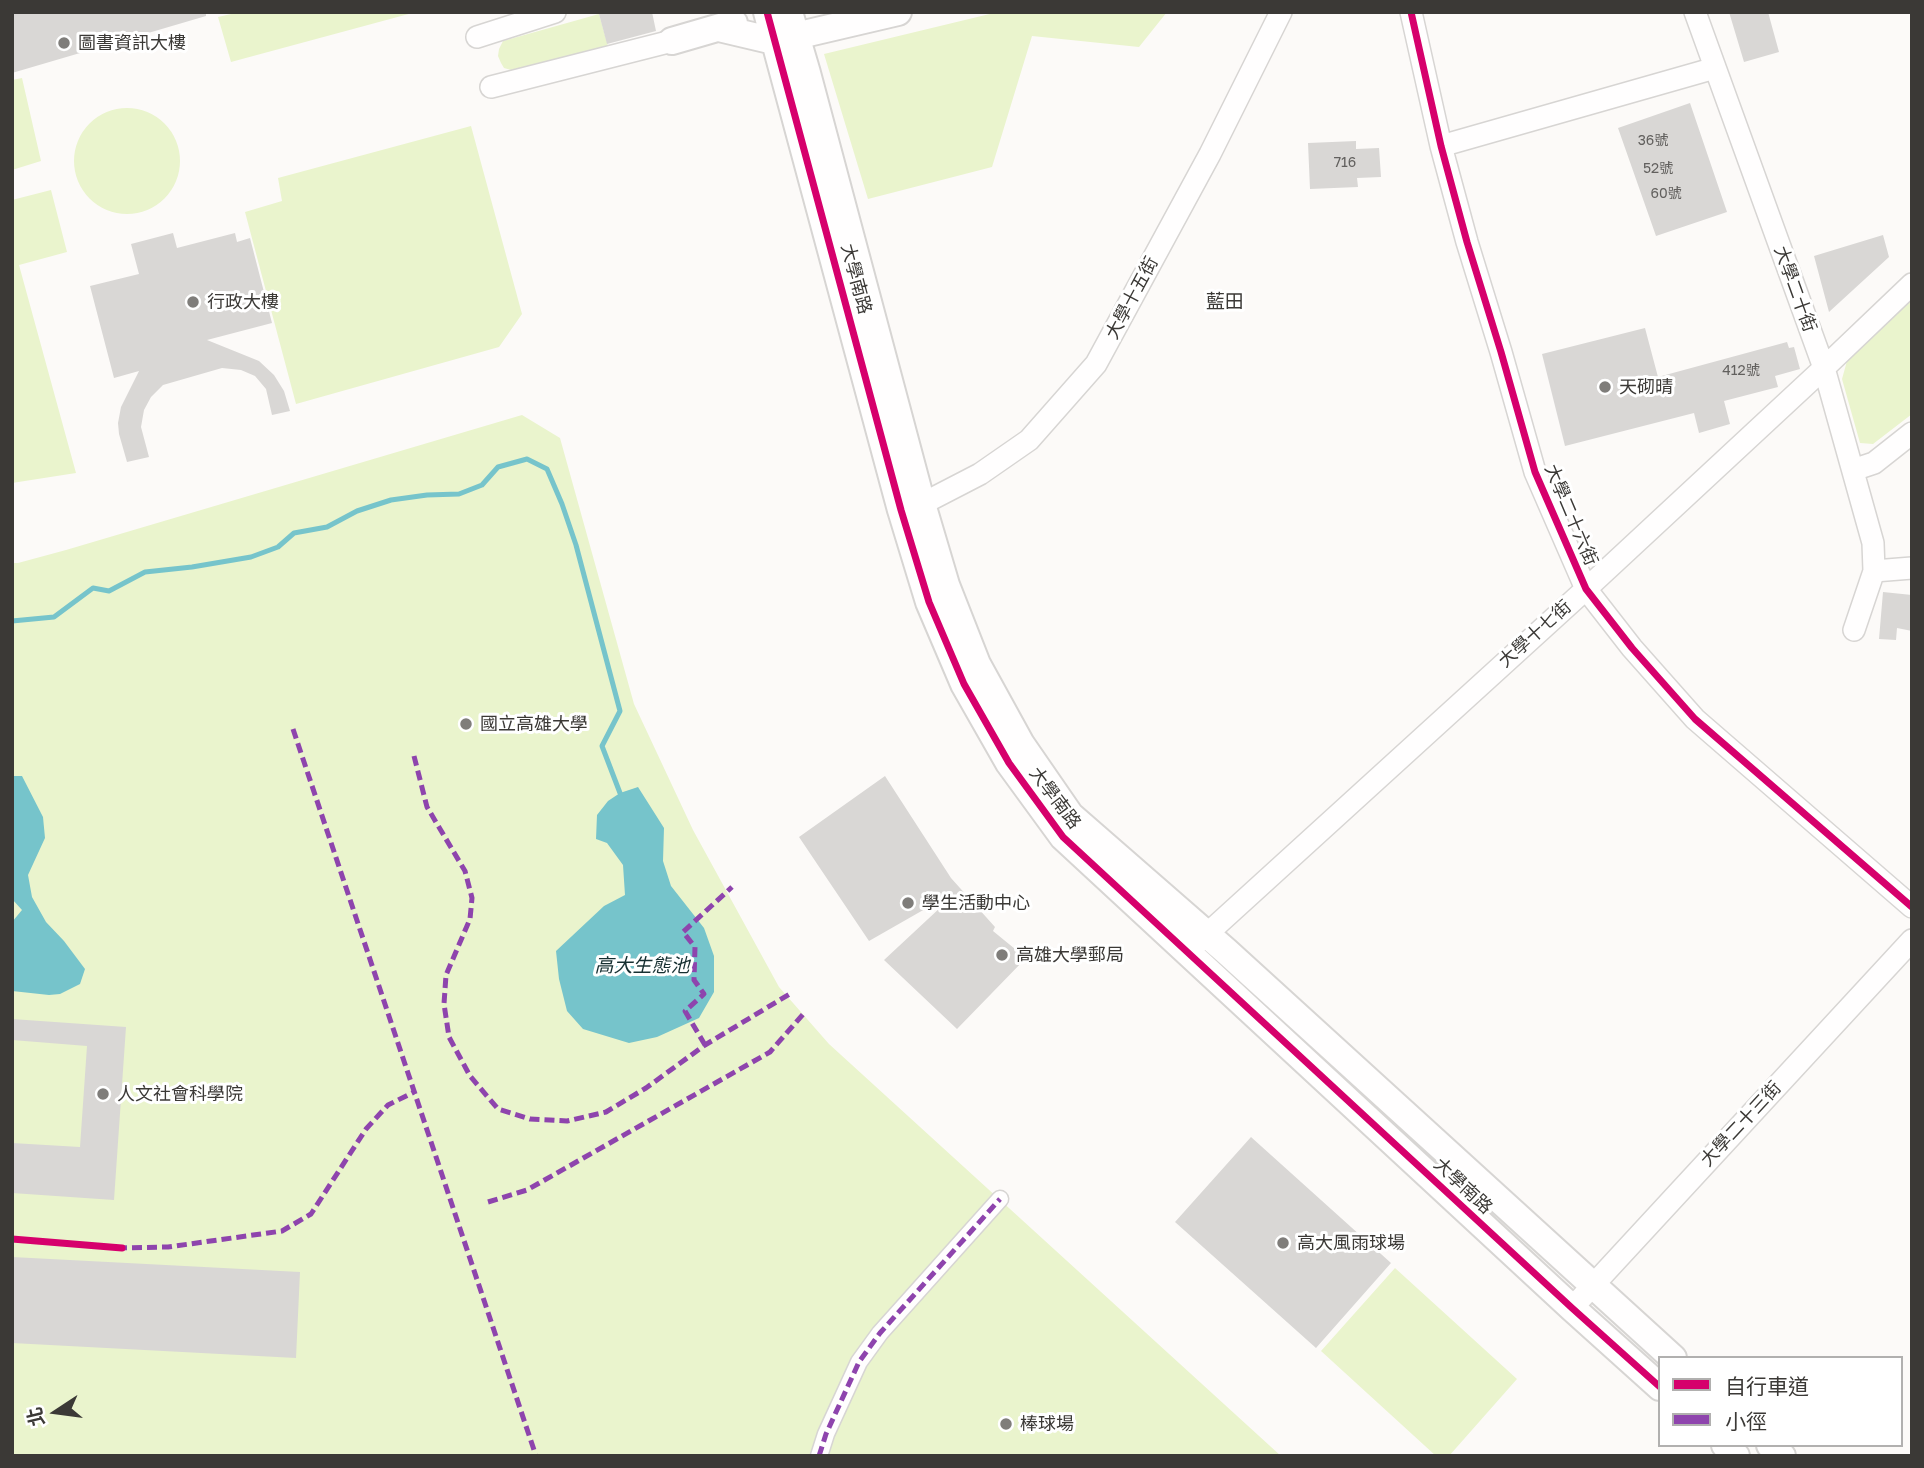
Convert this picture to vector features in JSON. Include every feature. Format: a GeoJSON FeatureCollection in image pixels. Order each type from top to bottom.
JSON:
{"type":"FeatureCollection","features":[{"type":"Feature","properties":{"kind":"street"},"geometry":{"type":"LineString","coordinates":[[477,37],[555,12]]}},
{"type":"Feature","properties":{"kind":"street"},"geometry":{"type":"LineString","coordinates":[[491,88],[672,41],[767,12]]}},
{"type":"Feature","properties":{"kind":"street","name":"大學南路"},"geometry":{"type":"LineString","coordinates":[[767,12],[786,30],[911,507],[929,601],[964,684],[1009,763],[1063,837],[1658,1385]]}},
{"type":"Feature","properties":{"kind":"street"},"geometry":{"type":"LineString","coordinates":[[719,28],[786,30],[898,12]]}},
{"type":"Feature","properties":{"kind":"street","name":"大學十五街"},"geometry":{"type":"LineString","coordinates":[[911,507],[980,474],[1029,440],[1096,364],[1210,154],[1281,12]]}},
{"type":"Feature","properties":{"kind":"street","name":"大學二十六街"},"geometry":{"type":"LineString","coordinates":[[1411,12],[1441,146],[1535,472],[1586,589],[1632,649],[1695,719],[1912,906]]}},
{"type":"Feature","properties":{"kind":"street","name":"大學二十街"},"geometry":{"type":"LineString","coordinates":[[1695,12],[1824,369],[1873,543],[1874,571],[1854,630]]}},
{"type":"Feature","properties":{"kind":"street"},"geometry":{"type":"LineString","coordinates":[[1441,146],[1715,68]]}},
{"type":"Feature","properties":{"kind":"street","name":"大學十七街"},"geometry":{"type":"LineString","coordinates":[[1187,953],[1586,589],[1912,284]]}},
{"type":"Feature","properties":{"kind":"street"},"geometry":{"type":"LineString","coordinates":[[1853,470],[1874,463],[1912,433]]}},
{"type":"Feature","properties":{"kind":"street","name":"大學南路"},"geometry":{"type":"LineString","coordinates":[[911,507],[977,664],[1021,744],[1070,815],[1207,934],[1671,1356]]}},
{"type":"Feature","properties":{"kind":"street"},"geometry":{"type":"LineString","coordinates":[[1874,571],[1912,568]]}},
{"type":"Feature","properties":{"kind":"street","name":"大學二十三街"},"geometry":{"type":"LineString","coordinates":[[1572,1308],[1912,940]]}},
{"type":"Feature","properties":{"kind":"street"},"geometry":{"type":"LineString","coordinates":[[820,1456],[826,1434],[859,1362],[880,1333],[1000,1199]]}},
{"type":"Feature","properties":{"kind":"green space"},"geometry":{"type":"Polygon","coordinates":[[[231,12],[416,12],[231,62],[218,17],[231,12]]]}},
{"type":"Feature","properties":{"kind":"green space"},"geometry":{"type":"Polygon","coordinates":[[[998,12],[1167,12],[1139,47],[1032,36],[992,167],[868,199],[824,54],[998,12]]]}},
{"type":"Feature","properties":{"kind":"green space"},"geometry":{"type":"Polygon","coordinates":[[[599,14],[608,46],[511,70],[504,68],[501,63],[498,56],[503,41],[599,14]]]}},
{"type":"Feature","properties":{"kind":"green space"},"geometry":{"type":"Polygon","coordinates":[[[22,78],[41,161],[12,170],[12,80],[22,78]]]}},
{"type":"Feature","properties":{"kind":"green space"},"geometry":{"type":"Polygon","coordinates":[[[127,108],[147,112],[164,124],[176,141],[180,161],[176,181],[164,198],[147,210],[127,214],[107,210],[90,198],[78,181],[74,161],[78,141],[90,124],[107,112],[127,108]]]}},
{"type":"Feature","properties":{"kind":"green space"},"geometry":{"type":"Polygon","coordinates":[[[471,126],[522,314],[499,347],[296,404],[245,212],[282,201],[278,178],[471,126]]]}},
{"type":"Feature","properties":{"kind":"green space"},"geometry":{"type":"Polygon","coordinates":[[[51,190],[67,252],[19,265],[76,473],[12,483],[12,200],[51,190]]]}},
{"type":"Feature","properties":{"kind":"green space"},"geometry":{"type":"Polygon","coordinates":[[[1912,300],[1912,414],[1873,444],[1860,443],[1842,379],[1847,361],[1912,300]]]}},
{"type":"Feature","properties":{"kind":"green space"},"geometry":{"type":"Polygon","coordinates":[[[522,415],[560,438],[634,704],[693,830],[779,987],[829,1044],[1281,1456],[12,1456],[12,563],[66,550],[522,415]]]}},
{"type":"Feature","properties":{"kind":"green space"},"geometry":{"type":"Polygon","coordinates":[[[1395,1268],[1517,1379],[1449,1456],[1436,1456],[1321,1351],[1395,1268]]]}},
{"type":"Feature","properties":{"kind":"water"},"geometry":{"type":"Polygon","coordinates":[[[12,776],[22,776],[43,817],[45,838],[28,875],[32,897],[46,922],[85,969],[80,984],[60,994],[12,991],[12,922],[22,910],[12,899],[12,776]]]}},
{"type":"Feature","properties":{"kind":"water","name":"高大生態池"},"geometry":{"type":"Polygon","coordinates":[[[638,787],[664,828],[663,861],[671,886],[704,928],[714,956],[714,992],[699,1018],[657,1037],[629,1043],[583,1029],[567,1011],[556,951],[604,906],[625,895],[623,865],[607,843],[596,839],[597,815],[608,801],[620,793],[638,787]]]}},
{"type":"Feature","properties":{"kind":"building","name":"圖書資訊大樓"},"geometry":{"type":"Polygon","coordinates":[[[12,12],[206,12],[206,16],[12,73],[12,12]]]}},
{"type":"Feature","properties":{"kind":"building"},"geometry":{"type":"Polygon","coordinates":[[[652,12],[656,31],[607,44],[599,14],[652,12]]]}},
{"type":"Feature","properties":{"kind":"building"},"geometry":{"type":"Polygon","coordinates":[[[1729,12],[1768,12],[1779,52],[1744,62],[1729,12]]]}},
{"type":"Feature","properties":{"kind":"building"},"geometry":{"type":"Polygon","coordinates":[[[1690,103],[1727,212],[1656,236],[1618,128],[1690,103]]]}},
{"type":"Feature","properties":{"kind":"building"},"geometry":{"type":"Polygon","coordinates":[[[1356,141],[1356,149],[1379,148],[1381,177],[1357,178],[1358,187],[1310,189],[1308,143],[1356,141]]]}},
{"type":"Feature","properties":{"kind":"building","name":"行政大樓"},"geometry":{"type":"Polygon","coordinates":[[[173,233],[177,248],[235,233],[237,242],[250,238],[272,323],[207,340],[259,361],[274,375],[284,391],[290,411],[272,415],[266,389],[255,376],[241,370],[222,368],[163,385],[151,397],[144,410],[141,427],[149,457],[127,462],[118,423],[121,407],[139,371],[114,378],[90,286],[139,274],[131,244],[173,233]]]}},
{"type":"Feature","properties":{"kind":"building"},"geometry":{"type":"Polygon","coordinates":[[[1883,235],[1889,257],[1829,312],[1814,256],[1883,235]]]}},
{"type":"Feature","properties":{"kind":"building","name":"天砌晴"},"geometry":{"type":"Polygon","coordinates":[[[1645,328],[1658,377],[1787,342],[1789,348],[1794,347],[1800,369],[1775,376],[1778,387],[1724,401],[1730,424],[1699,433],[1694,413],[1565,446],[1542,354],[1645,328]]]}},
{"type":"Feature","properties":{"kind":"building"},"geometry":{"type":"Polygon","coordinates":[[[1883,592],[1912,595],[1912,631],[1897,628],[1896,640],[1879,639],[1883,592]]]}},
{"type":"Feature","properties":{"kind":"building","name":"學生活動中心"},"geometry":{"type":"Polygon","coordinates":[[[885,776],[951,878],[995,927],[993,931],[1026,958],[957,1029],[884,960],[942,906],[939,901],[869,941],[799,837],[885,776]]]}},
{"type":"Feature","properties":{"kind":"building","name":"人文社會科學院"},"geometry":{"type":"Polygon","coordinates":[[[12,1019],[126,1027],[114,1200],[12,1193],[12,1143],[80,1147],[87,1046],[12,1040],[12,1019]]]}},
{"type":"Feature","properties":{"kind":"building","name":"高大風雨球場"},"geometry":{"type":"Polygon","coordinates":[[[1251,1137],[1391,1263],[1316,1348],[1175,1222],[1251,1137]]]}},
{"type":"Feature","properties":{"kind":"building"},"geometry":{"type":"Polygon","coordinates":[[[12,1257],[300,1272],[296,1358],[12,1343],[12,1257]]]}},
{"type":"Feature","properties":{"kind":"waterway"},"geometry":{"type":"LineString","coordinates":[[12,621],[54,617],[93,588],[109,591],[145,572],[251,557],[278,547],[294,533],[327,527],[357,511],[391,500],[459,494],[482,485],[498,467],[527,459],[547,469],[576,545],[620,711],[602,746],[620,793]]}},
{"type":"Feature","properties":{"kind":"marked path"},"geometry":{"type":"LineString","coordinates":[[293,729],[536,1456]]}},
{"type":"Feature","properties":{"kind":"marked path"},"geometry":{"type":"LineString","coordinates":[[414,756],[427,807],[465,871],[472,898],[470,919],[446,975],[444,1004],[449,1037],[470,1076],[498,1109],[530,1119],[567,1121],[606,1112],[646,1088],[705,1045],[793,992]]}},
{"type":"Feature","properties":{"kind":"marked path"},"geometry":{"type":"LineString","coordinates":[[705,1045],[685,1011],[704,994],[694,980],[695,947],[683,932],[732,887]]}},
{"type":"Feature","properties":{"kind":"marked path"},"geometry":{"type":"LineString","coordinates":[[488,1202],[527,1190],[770,1052],[805,1012]]}},
{"type":"Feature","properties":{"kind":"marked path"},"geometry":{"type":"LineString","coordinates":[[117,1248],[168,1247],[282,1231],[311,1214],[366,1129],[388,1105],[414,1092]]}},
{"type":"Feature","properties":{"kind":"marked path"},"geometry":{"type":"LineString","coordinates":[[819,1456],[826,1434],[859,1362],[880,1333],[1000,1199]]}},
{"type":"Feature","properties":{"kind":"cycle path"},"geometry":{"type":"LineString","coordinates":[[767,12],[901,510],[929,602],[964,684],[1009,763],[1063,837],[1658,1385]]}},
{"type":"Feature","properties":{"kind":"cycle path"},"geometry":{"type":"LineString","coordinates":[[1411,12],[1441,146],[1535,472],[1586,589],[1632,648],[1695,719],[1912,907]]}},
{"type":"Feature","properties":{"kind":"cycle path"},"geometry":{"type":"LineString","coordinates":[[12,1239],[122,1248]]}},
{"type":"Feature","properties":{"kind":"place","name":"圖書資訊大樓"},"geometry":{"type":"Point","coordinates":[64,43]}},
{"type":"Feature","properties":{"kind":"place","name":"行政大樓"},"geometry":{"type":"Point","coordinates":[193,302]}},
{"type":"Feature","properties":{"kind":"place","name":"天砌晴"},"geometry":{"type":"Point","coordinates":[1605,387]}},
{"type":"Feature","properties":{"kind":"place","name":"國立高雄大學"},"geometry":{"type":"Point","coordinates":[466,724]}},
{"type":"Feature","properties":{"kind":"place","name":"學生活動中心"},"geometry":{"type":"Point","coordinates":[908,903]}},
{"type":"Feature","properties":{"kind":"place","name":"高雄大學郵局"},"geometry":{"type":"Point","coordinates":[1002,955]}},
{"type":"Feature","properties":{"kind":"place","name":"人文社會科學院"},"geometry":{"type":"Point","coordinates":[103,1094]}},
{"type":"Feature","properties":{"kind":"place","name":"高大風雨球場"},"geometry":{"type":"Point","coordinates":[1283,1243]}},
{"type":"Feature","properties":{"kind":"place","name":"棒球場"},"geometry":{"type":"Point","coordinates":[1006,1424]}},
{"type":"Feature","properties":{"kind":"district","name":"藍田"},"geometry":{"type":"Point","coordinates":[1225,302]}}]}
